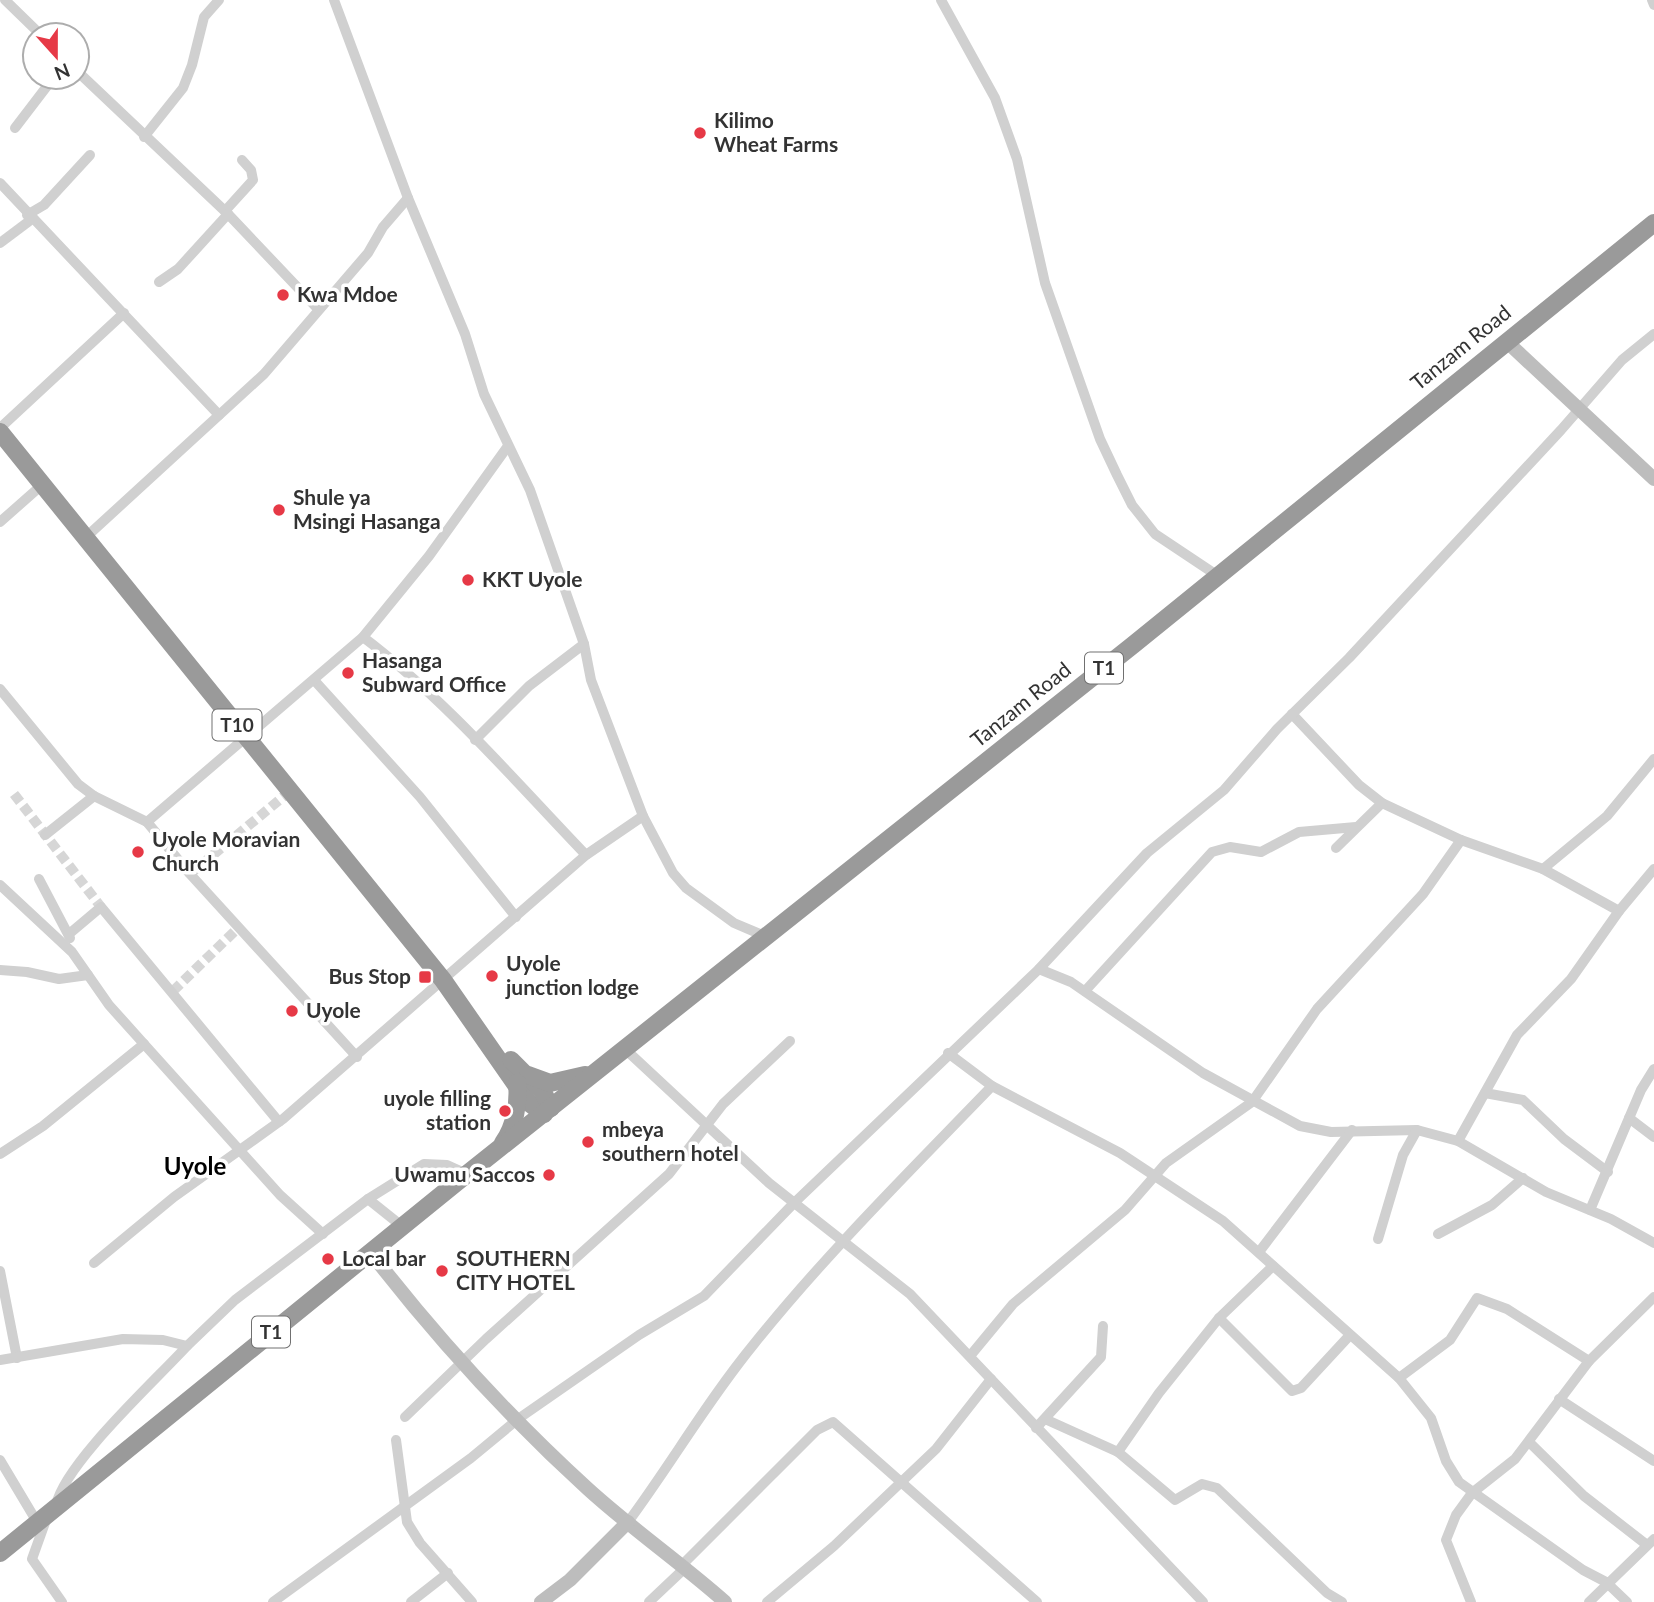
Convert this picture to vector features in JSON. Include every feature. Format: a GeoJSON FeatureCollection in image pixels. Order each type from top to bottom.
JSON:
{"type":"FeatureCollection","features":[{"type":"Feature","properties":{"kind":"highway","name":"Tanzam Road"},"geometry":{"type":"LineString","coordinates":[[548,1111],[1218,576],[1654,223]]}},
{"type":"Feature","properties":{"kind":"highway","name":"T10"},"geometry":{"type":"LineString","coordinates":[[0,430],[519,1078],[543,1092],[548,1111]]}},
{"type":"Feature","properties":{"kind":"highway"},"geometry":{"type":"LineString","coordinates":[[499,1148],[512,1124],[519,1078],[562,1083],[596,1071]]}},
{"type":"Feature","properties":{"kind":"highway","name":"T1"},"geometry":{"type":"LineString","coordinates":[[0,1553],[548,1111]]}},
{"type":"Feature","properties":{"kind":"street"},"geometry":{"type":"LineString","coordinates":[[5,0],[27,21]]}},
{"type":"Feature","properties":{"kind":"street"},"geometry":{"type":"LineString","coordinates":[[144,137],[183,88],[192,65],[204,17],[219,0]]}},
{"type":"Feature","properties":{"kind":"street"},"geometry":{"type":"LineString","coordinates":[[334,0],[408,198],[465,334],[484,394],[530,491],[584,643],[591,680],[643,816],[673,873],[686,888],[734,923],[767,937]]}},
{"type":"Feature","properties":{"kind":"street"},"geometry":{"type":"LineString","coordinates":[[941,0],[995,98],[1017,159],[1045,283],[1100,439],[1116,475],[1132,505],[1155,534],[1218,576]]}},
{"type":"Feature","properties":{"kind":"street"},"geometry":{"type":"LineString","coordinates":[[1652,0],[1654,5]]}},
{"type":"Feature","properties":{"kind":"street"},"geometry":{"type":"LineString","coordinates":[[91,85],[227,213],[318,309]]}},
{"type":"Feature","properties":{"kind":"street"},"geometry":{"type":"LineString","coordinates":[[15,128],[43,91]]}},
{"type":"Feature","properties":{"kind":"street"},"geometry":{"type":"LineString","coordinates":[[0,243],[44,205],[90,155]]}},
{"type":"Feature","properties":{"kind":"street"},"geometry":{"type":"LineString","coordinates":[[159,282],[178,269],[253,180],[251,170],[242,160]]}},
{"type":"Feature","properties":{"kind":"street"},"geometry":{"type":"LineString","coordinates":[[0,183],[219,415]]}},
{"type":"Feature","properties":{"kind":"street"},"geometry":{"type":"LineString","coordinates":[[85,538],[264,374],[368,253],[383,227],[408,198]]}},
{"type":"Feature","properties":{"kind":"street"},"geometry":{"type":"LineString","coordinates":[[0,430],[124,313]]}},
{"type":"Feature","properties":{"kind":"street"},"geometry":{"type":"LineString","coordinates":[[272,1602],[405,1507],[518,1419],[639,1335],[704,1296],[794,1203],[1039,968],[1147,853],[1224,790],[1292,714],[1349,658],[1580,410],[1628,354],[1654,334]]}},
{"type":"Feature","properties":{"kind":"street"},"geometry":{"type":"LineString","coordinates":[[1506,341],[1654,479]]}},
{"type":"Feature","properties":{"kind":"street"},"geometry":{"type":"LineString","coordinates":[[147,822],[363,637],[429,556],[508,446]]}},
{"type":"Feature","properties":{"kind":"street"},"geometry":{"type":"LineString","coordinates":[[0,522],[43,484]]}},
{"type":"Feature","properties":{"kind":"street"},"geometry":{"type":"LineString","coordinates":[[363,637],[388,656],[475,740],[586,855]]}},
{"type":"Feature","properties":{"kind":"street"},"geometry":{"type":"LineString","coordinates":[[475,740],[529,686],[584,643]]}},
{"type":"Feature","properties":{"kind":"street"},"geometry":{"type":"LineString","coordinates":[[314,680],[420,797],[516,917]]}},
{"type":"Feature","properties":{"kind":"street"},"geometry":{"type":"LineString","coordinates":[[0,689],[59,763],[94,796],[147,822],[190,874],[357,1057]]}},
{"type":"Feature","properties":{"kind":"street"},"geometry":{"type":"LineString","coordinates":[[1292,714],[1359,785],[1382,803],[1461,841],[1543,869],[1619,911]]}},
{"type":"Feature","properties":{"kind":"street"},"geometry":{"type":"LineString","coordinates":[[1543,869],[1607,816],[1654,759]]}},
{"type":"Feature","properties":{"kind":"street"},"geometry":{"type":"LineString","coordinates":[[45,835],[94,796]]}},
{"type":"Feature","properties":{"kind":"street"},"geometry":{"type":"LineString","coordinates":[[1336,848],[1382,803]]}},
{"type":"Feature","properties":{"kind":"street"},"geometry":{"type":"LineString","coordinates":[[94,1263],[174,1197],[279,1122],[357,1057],[586,855],[643,816]]}},
{"type":"Feature","properties":{"kind":"street"},"geometry":{"type":"LineString","coordinates":[[1085,991],[1212,852],[1230,847],[1257,853],[1299,832],[1356,827]]}},
{"type":"Feature","properties":{"kind":"street"},"geometry":{"type":"LineString","coordinates":[[970,1356],[1013,1304],[1125,1210],[1166,1163],[1252,1102],[1317,1009],[1423,894],[1461,841]]}},
{"type":"Feature","properties":{"kind":"street"},"geometry":{"type":"LineString","coordinates":[[1458,1141],[1526,1022],[1571,979],[1619,911],[1654,869]]}},
{"type":"Feature","properties":{"kind":"street"},"geometry":{"type":"LineString","coordinates":[[39,879],[69,934],[72,952]]}},
{"type":"Feature","properties":{"kind":"street"},"geometry":{"type":"LineString","coordinates":[[0,885],[72,952],[109,1005],[280,1195],[323,1234]]}},
{"type":"Feature","properties":{"kind":"street"},"geometry":{"type":"LineString","coordinates":[[69,934],[101,907],[279,1122]]}},
{"type":"Feature","properties":{"kind":"street"},"geometry":{"type":"LineString","coordinates":[[1039,968],[1058,974],[1203,1073],[1252,1102],[1315,1131],[1417,1130],[1458,1141],[1563,1200],[1590,1210],[1654,1243]]}},
{"type":"Feature","properties":{"kind":"street"},"geometry":{"type":"LineString","coordinates":[[0,982],[5,971],[27,972],[59,979],[88,975]]}},
{"type":"Feature","properties":{"kind":"street"},"geometry":{"type":"LineString","coordinates":[[405,1417],[669,1174],[706,1124],[732,1095],[790,1041]]}},
{"type":"Feature","properties":{"kind":"street"},"geometry":{"type":"LineString","coordinates":[[0,1154],[43,1126],[144,1044]]}},
{"type":"Feature","properties":{"kind":"street"},"geometry":{"type":"LineString","coordinates":[[625,1049],[794,1203],[909,1294],[1203,1602]]}},
{"type":"Feature","properties":{"kind":"street"},"geometry":{"type":"LineString","coordinates":[[948,1053],[992,1086],[1120,1153],[1223,1221],[1399,1378],[1431,1418],[1451,1471],[1472,1493],[1488,1501],[1583,1570],[1606,1582],[1627,1602]]}},
{"type":"Feature","properties":{"kind":"street"},"geometry":{"type":"LineString","coordinates":[[1590,1210],[1629,1118],[1654,1069]]}},
{"type":"Feature","properties":{"kind":"street"},"geometry":{"type":"LineString","coordinates":[[541,1602],[570,1580],[628,1522],[734,1368],[842,1241],[992,1086]]}},
{"type":"Feature","properties":{"kind":"street"},"geometry":{"type":"LineString","coordinates":[[1485,1093],[1523,1100],[1564,1139],[1608,1172]]}},
{"type":"Feature","properties":{"kind":"street"},"geometry":{"type":"LineString","coordinates":[[1629,1118],[1654,1137]]}},
{"type":"Feature","properties":{"kind":"street"},"geometry":{"type":"LineString","coordinates":[[1259,1252],[1352,1130]]}},
{"type":"Feature","properties":{"kind":"street"},"geometry":{"type":"LineString","coordinates":[[1378,1239],[1403,1155],[1417,1130]]}},
{"type":"Feature","properties":{"kind":"street"},"geometry":{"type":"LineString","coordinates":[[62,1602],[32,1559],[47,1515],[61,1488],[79,1464],[187,1346],[235,1300],[368,1199],[425,1164],[447,1165],[467,1174]]}},
{"type":"Feature","properties":{"kind":"street"},"geometry":{"type":"LineString","coordinates":[[1438,1234],[1492,1205],[1523,1178]]}},
{"type":"Feature","properties":{"kind":"street"},"geometry":{"type":"LineString","coordinates":[[368,1199],[403,1227]]}},
{"type":"Feature","properties":{"kind":"street"},"geometry":{"type":"LineString","coordinates":[[371,1253],[464,1362],[574,1476],[724,1602]]}},
{"type":"Feature","properties":{"kind":"street"},"geometry":{"type":"LineString","coordinates":[[1118,1452],[1159,1393],[1219,1318],[1273,1266]]}},
{"type":"Feature","properties":{"kind":"street"},"geometry":{"type":"LineString","coordinates":[[0,1271],[17,1358]]}},
{"type":"Feature","properties":{"kind":"street"},"geometry":{"type":"LineString","coordinates":[[1471,1602],[1446,1540],[1456,1515],[1472,1493],[1505,1468],[1530,1442],[1589,1361],[1654,1297]]}},
{"type":"Feature","properties":{"kind":"street"},"geometry":{"type":"LineString","coordinates":[[1399,1378],[1450,1340],[1477,1298],[1507,1309],[1589,1361]]}},
{"type":"Feature","properties":{"kind":"street"},"geometry":{"type":"LineString","coordinates":[[1219,1318],[1292,1391],[1301,1388],[1350,1335]]}},
{"type":"Feature","properties":{"kind":"street"},"geometry":{"type":"LineString","coordinates":[[1036,1428],[1101,1357],[1102,1326]]}},
{"type":"Feature","properties":{"kind":"street"},"geometry":{"type":"LineString","coordinates":[[0,1360],[123,1339],[163,1340],[187,1346]]}},
{"type":"Feature","properties":{"kind":"street"},"geometry":{"type":"LineString","coordinates":[[767,1602],[902,1482],[951,1433],[991,1379]]}},
{"type":"Feature","properties":{"kind":"street"},"geometry":{"type":"LineString","coordinates":[[1559,1399],[1654,1461]]}},
{"type":"Feature","properties":{"kind":"street"},"geometry":{"type":"LineString","coordinates":[[1045,1419],[1118,1452],[1175,1500],[1202,1484],[1217,1488],[1327,1594],[1342,1602]]}},
{"type":"Feature","properties":{"kind":"street"},"geometry":{"type":"LineString","coordinates":[[649,1602],[827,1422],[833,1422],[1037,1602]]}},
{"type":"Feature","properties":{"kind":"street"},"geometry":{"type":"LineString","coordinates":[[396,1440],[397,1463],[412,1531],[472,1602]]}},
{"type":"Feature","properties":{"kind":"street"},"geometry":{"type":"LineString","coordinates":[[1530,1442],[1584,1496],[1651,1542],[1606,1582],[1589,1602]]}},
{"type":"Feature","properties":{"kind":"street"},"geometry":{"type":"LineString","coordinates":[[0,1460],[47,1515]]}},
{"type":"Feature","properties":{"kind":"street"},"geometry":{"type":"LineString","coordinates":[[411,1602],[448,1573]]}},
{"type":"Feature","properties":{"kind":"tunnel"},"geometry":{"type":"LineString","coordinates":[[190,874],[289,792]]}},
{"type":"Feature","properties":{"kind":"tunnel"},"geometry":{"type":"LineString","coordinates":[[14,794],[101,907]]}},
{"type":"Feature","properties":{"kind":"tunnel"},"geometry":{"type":"LineString","coordinates":[[173,991],[238,928]]}},
{"type":"Feature","properties":{"kind":"place","name":"Kilimo Wheat Farms"},"geometry":{"type":"Point","coordinates":[700,133]}},
{"type":"Feature","properties":{"kind":"place","name":"Kwa Mdoe"},"geometry":{"type":"Point","coordinates":[283,295]}},
{"type":"Feature","properties":{"kind":"place","name":"Shule ya Msingi Hasanga"},"geometry":{"type":"Point","coordinates":[279,510]}},
{"type":"Feature","properties":{"kind":"place","name":"KKT Uyole"},"geometry":{"type":"Point","coordinates":[468,580]}},
{"type":"Feature","properties":{"kind":"place","name":"Hasanga Subward Office"},"geometry":{"type":"Point","coordinates":[348,673]}},
{"type":"Feature","properties":{"kind":"place","name":"Uyole Moravian Church"},"geometry":{"type":"Point","coordinates":[138,852]}},
{"type":"Feature","properties":{"kind":"place","name":"Uyole junction lodge"},"geometry":{"type":"Point","coordinates":[492,976]}},
{"type":"Feature","properties":{"kind":"place","name":"Bus Stop"},"geometry":{"type":"Point","coordinates":[425,977]}},
{"type":"Feature","properties":{"kind":"place","name":"Uyole"},"geometry":{"type":"Point","coordinates":[292,1011]}},
{"type":"Feature","properties":{"kind":"place","name":"uyole filling station"},"geometry":{"type":"Point","coordinates":[505,1111]}},
{"type":"Feature","properties":{"kind":"place","name":"mbeya southern hotel"},"geometry":{"type":"Point","coordinates":[588,1142]}},
{"type":"Feature","properties":{"kind":"place","name":"Uwamu Saccos"},"geometry":{"type":"Point","coordinates":[549,1175]}},
{"type":"Feature","properties":{"kind":"place","name":"Local bar"},"geometry":{"type":"Point","coordinates":[328,1259]}},
{"type":"Feature","properties":{"kind":"place","name":"SOUTHERN CITY HOTEL"},"geometry":{"type":"Point","coordinates":[442,1271]}},
{"type":"Feature","properties":{"kind":"district","name":"Uyole"},"geometry":{"type":"Point","coordinates":[195,1167]}}]}
